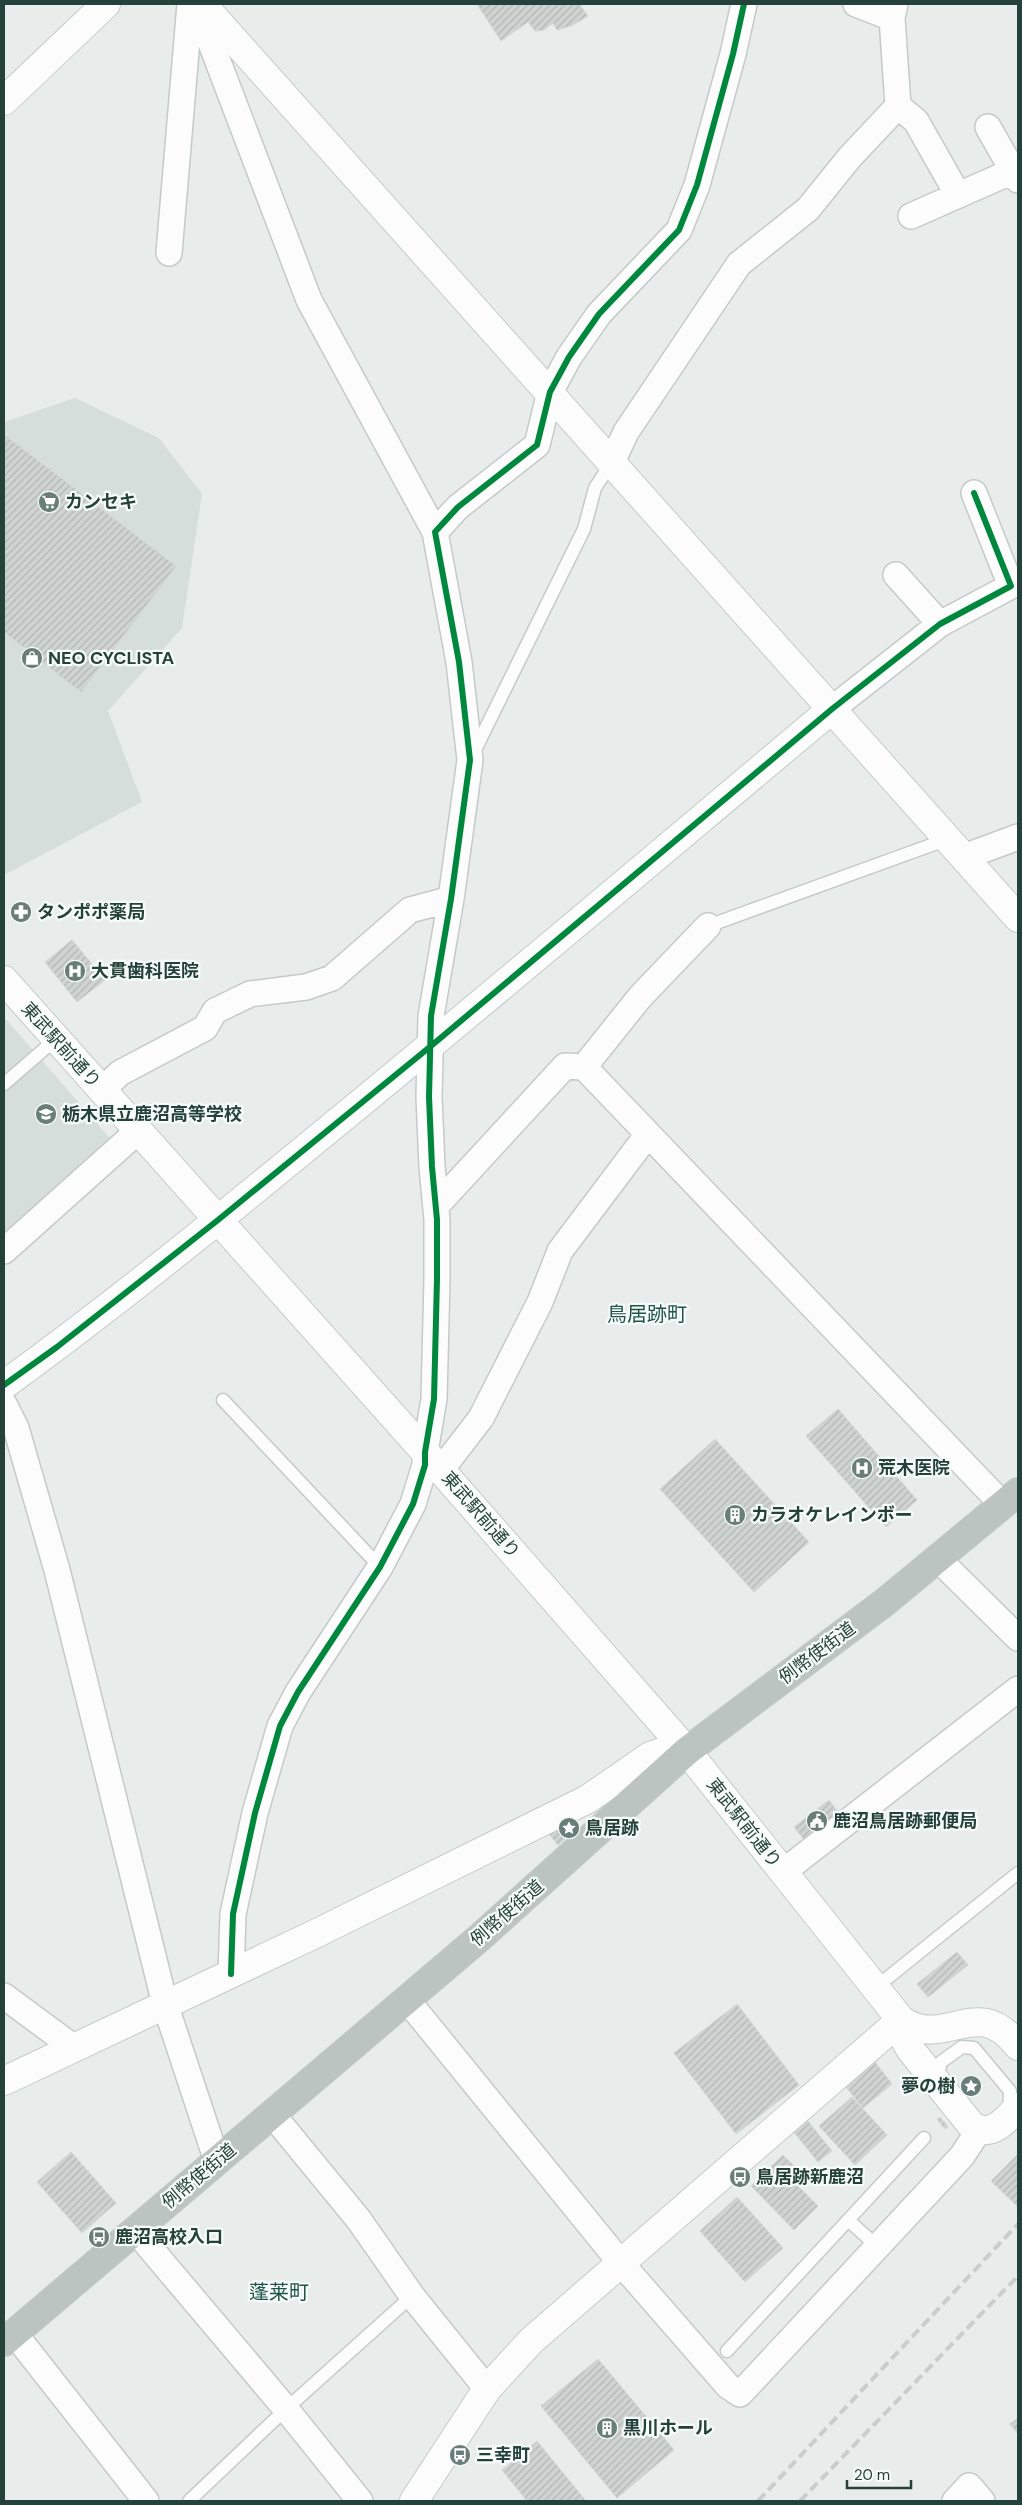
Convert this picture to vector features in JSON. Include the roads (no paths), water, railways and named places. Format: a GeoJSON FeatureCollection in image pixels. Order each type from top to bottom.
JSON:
{"type":"FeatureCollection","features":[{"type":"Feature","properties":{"kind":"highway","name":"例幣使街道"},"geometry":{"type":"LineString","coordinates":[[9,2338],[407,2000],[602,1830],[687,1751],[938,1559],[1011,1499]]}},
{"type":"Feature","properties":{"kind":"street"},"geometry":{"type":"LineString","coordinates":[[4,101],[106,4]]}},
{"type":"Feature","properties":{"kind":"street"},"geometry":{"type":"LineString","coordinates":[[169,253],[190,4]]}},
{"type":"Feature","properties":{"kind":"street"},"geometry":{"type":"LineString","coordinates":[[196,4],[309,300],[435,532],[458,662],[470,760],[451,899],[431,1016],[429,1097],[436,1206],[437,1279],[433,1461]]}},
{"type":"Feature","properties":{"kind":"street"},"geometry":{"type":"LineString","coordinates":[[202,4],[1018,918]]}},
{"type":"Feature","properties":{"kind":"street"},"geometry":{"type":"LineString","coordinates":[[435,532],[458,507],[537,444],[550,392],[569,356],[599,314],[679,230],[697,185],[733,54],[744,4]]}},
{"type":"Feature","properties":{"kind":"street"},"geometry":{"type":"LineString","coordinates":[[612,462],[626,432],[739,264],[808,209],[850,157],[898,106],[893,11],[856,4]]}},
{"type":"Feature","properties":{"kind":"street"},"geometry":{"type":"LineString","coordinates":[[898,106],[916,121],[958,196]]}},
{"type":"Feature","properties":{"kind":"street"},"geometry":{"type":"LineString","coordinates":[[911,216],[958,196],[1016,176],[988,127]]}},
{"type":"Feature","properties":{"kind":"street"},"geometry":{"type":"LineString","coordinates":[[4,1385],[57,1347],[218,1220],[431,1046],[832,709],[940,624],[1011,586],[974,494]]}},
{"type":"Feature","properties":{"kind":"street"},"geometry":{"type":"LineString","coordinates":[[896,575],[940,624]]}},
{"type":"Feature","properties":{"kind":"street"},"geometry":{"type":"LineString","coordinates":[[956,848],[1018,837]]}},
{"type":"Feature","properties":{"kind":"street"},"geometry":{"type":"LineString","coordinates":[[102,1090],[120,1074],[205,1028],[215,1011],[250,994],[306,987],[332,978],[410,910],[451,899]]}},
{"type":"Feature","properties":{"kind":"street"},"geometry":{"type":"LineString","coordinates":[[584,1067],[640,997],[708,926]]}},
{"type":"Feature","properties":{"kind":"street","name":"東武駅前通り"},"geometry":{"type":"LineString","coordinates":[[4,980],[433,1461],[687,1751],[901,2020]]}},
{"type":"Feature","properties":{"kind":"street"},"geometry":{"type":"LineString","coordinates":[[436,1206],[565,1066],[584,1067],[648,1134],[1011,1499]]}},
{"type":"Feature","properties":{"kind":"street"},"geometry":{"type":"LineString","coordinates":[[4,1251],[138,1131]]}},
{"type":"Feature","properties":{"kind":"street"},"geometry":{"type":"LineString","coordinates":[[231,1974],[233,1914],[255,1813],[280,1726],[298,1692],[380,1567],[413,1504],[422,1479],[433,1461],[481,1418],[540,1302],[560,1251],[648,1134]]}},
{"type":"Feature","properties":{"kind":"street"},"geometry":{"type":"LineString","coordinates":[[4,1404],[16,1428],[56,1570],[165,2004],[217,2161]]}},
{"type":"Feature","properties":{"kind":"street"},"geometry":{"type":"LineString","coordinates":[[938,1559],[1016,1632]]}},
{"type":"Feature","properties":{"kind":"street"},"geometry":{"type":"LineString","coordinates":[[783,1872],[1018,1689]]}},
{"type":"Feature","properties":{"kind":"street"},"geometry":{"type":"LineString","coordinates":[[4,2081],[231,1974],[588,1799],[650,1756],[665,1750],[687,1751]]}},
{"type":"Feature","properties":{"kind":"street"},"geometry":{"type":"LineString","coordinates":[[4,1996],[74,2047]]}},
{"type":"Feature","properties":{"kind":"street"},"geometry":{"type":"LineString","coordinates":[[407,2000],[620,2262],[728,2386],[740,2394],[962,2156],[979,2130]]}},
{"type":"Feature","properties":{"kind":"street"},"geometry":{"type":"LineString","coordinates":[[901,2020],[912,2026],[940,2030],[970,2021],[985,2021],[1003,2029],[1018,2046]]}},
{"type":"Feature","properties":{"kind":"street"},"geometry":{"type":"LineString","coordinates":[[901,2020],[901,2032],[931,2077],[967,2122],[979,2130],[988,2131],[998,2127],[1013,2112]]}},
{"type":"Feature","properties":{"kind":"street"},"geometry":{"type":"LineString","coordinates":[[414,2501],[487,2389],[531,2341],[901,2020]]}},
{"type":"Feature","properties":{"kind":"street"},"geometry":{"type":"LineString","coordinates":[[931,2077],[930,2048],[940,2030]]}},
{"type":"Feature","properties":{"kind":"street"},"geometry":{"type":"LineString","coordinates":[[272,2114],[359,2220],[412,2296],[487,2389]]}},
{"type":"Feature","properties":{"kind":"street"},"geometry":{"type":"LineString","coordinates":[[135,2230],[286,2409],[360,2501]]}},
{"type":"Feature","properties":{"kind":"street"},"geometry":{"type":"LineString","coordinates":[[9,2338],[146,2501]]}},
{"type":"Feature","properties":{"kind":"street"},"geometry":{"type":"LineString","coordinates":[[955,2501],[969,2486],[982,2501]]}},
{"type":"Feature","properties":{"kind":"lane"},"geometry":{"type":"LineString","coordinates":[[470,760],[584,529],[594,488],[612,462]]}},
{"type":"Feature","properties":{"kind":"lane"},"geometry":{"type":"LineString","coordinates":[[708,926],[956,848]]}},
{"type":"Feature","properties":{"kind":"lane"},"geometry":{"type":"LineString","coordinates":[[4,1084],[56,1039]]}},
{"type":"Feature","properties":{"kind":"lane"},"geometry":{"type":"LineString","coordinates":[[223,1400],[380,1567]]}},
{"type":"Feature","properties":{"kind":"lane"},"geometry":{"type":"LineString","coordinates":[[875,1988],[1018,1873]]}},
{"type":"Feature","properties":{"kind":"lane"},"geometry":{"type":"LineString","coordinates":[[931,2077],[941,2062],[962,2047],[974,2048],[1010,2091],[1013,2112]]}},
{"type":"Feature","properties":{"kind":"lane"},"geometry":{"type":"LineString","coordinates":[[727,2351],[924,2138]]}},
{"type":"Feature","properties":{"kind":"lane"},"geometry":{"type":"LineString","coordinates":[[848,2220],[878,2247]]}},
{"type":"Feature","properties":{"kind":"lane"},"geometry":{"type":"LineString","coordinates":[[189,2501],[286,2409],[412,2296]]}},
{"type":"Feature","properties":{"kind":"railway"},"geometry":{"type":"LineString","coordinates":[[758,2501],[1018,2224]]}},
{"type":"Feature","properties":{"kind":"railway"},"geometry":{"type":"LineString","coordinates":[[800,2501],[1018,2276]]}},
{"type":"Feature","properties":{"kind":"place","name":"カンセキ"},"geometry":{"type":"Point","coordinates":[49,502]}},
{"type":"Feature","properties":{"kind":"place","name":"NEO CYCLISTA"},"geometry":{"type":"Point","coordinates":[32,658]}},
{"type":"Feature","properties":{"kind":"place","name":"タンポポ薬局"},"geometry":{"type":"Point","coordinates":[21,912]}},
{"type":"Feature","properties":{"kind":"place","name":"大貫歯科医院"},"geometry":{"type":"Point","coordinates":[75,971]}},
{"type":"Feature","properties":{"kind":"place","name":"栃木県立鹿沼高等学校"},"geometry":{"type":"Point","coordinates":[46,1114]}},
{"type":"Feature","properties":{"kind":"place","name":"荒木医院"},"geometry":{"type":"Point","coordinates":[862,1468]}},
{"type":"Feature","properties":{"kind":"place","name":"カラオケレインボー"},"geometry":{"type":"Point","coordinates":[735,1515]}},
{"type":"Feature","properties":{"kind":"place","name":"鹿沼鳥居跡郵便局"},"geometry":{"type":"Point","coordinates":[817,1821]}},
{"type":"Feature","properties":{"kind":"place","name":"鳥居跡"},"geometry":{"type":"Point","coordinates":[569,1828]}},
{"type":"Feature","properties":{"kind":"place","name":"夢の樹"},"geometry":{"type":"Point","coordinates":[971,2086]}},
{"type":"Feature","properties":{"kind":"place","name":"鳥居跡新鹿沼"},"geometry":{"type":"Point","coordinates":[740,2177]}},
{"type":"Feature","properties":{"kind":"place","name":"鹿沼高校入口"},"geometry":{"type":"Point","coordinates":[99,2237]}},
{"type":"Feature","properties":{"kind":"place","name":"黒川ホール"},"geometry":{"type":"Point","coordinates":[607,2428]}},
{"type":"Feature","properties":{"kind":"place","name":"三幸町"},"geometry":{"type":"Point","coordinates":[460,2455]}},
{"type":"Feature","properties":{"kind":"district","name":"鳥居跡町"},"geometry":{"type":"Point","coordinates":[647,1314]}},
{"type":"Feature","properties":{"kind":"district","name":"蓬莱町"},"geometry":{"type":"Point","coordinates":[279,2292]}}]}
